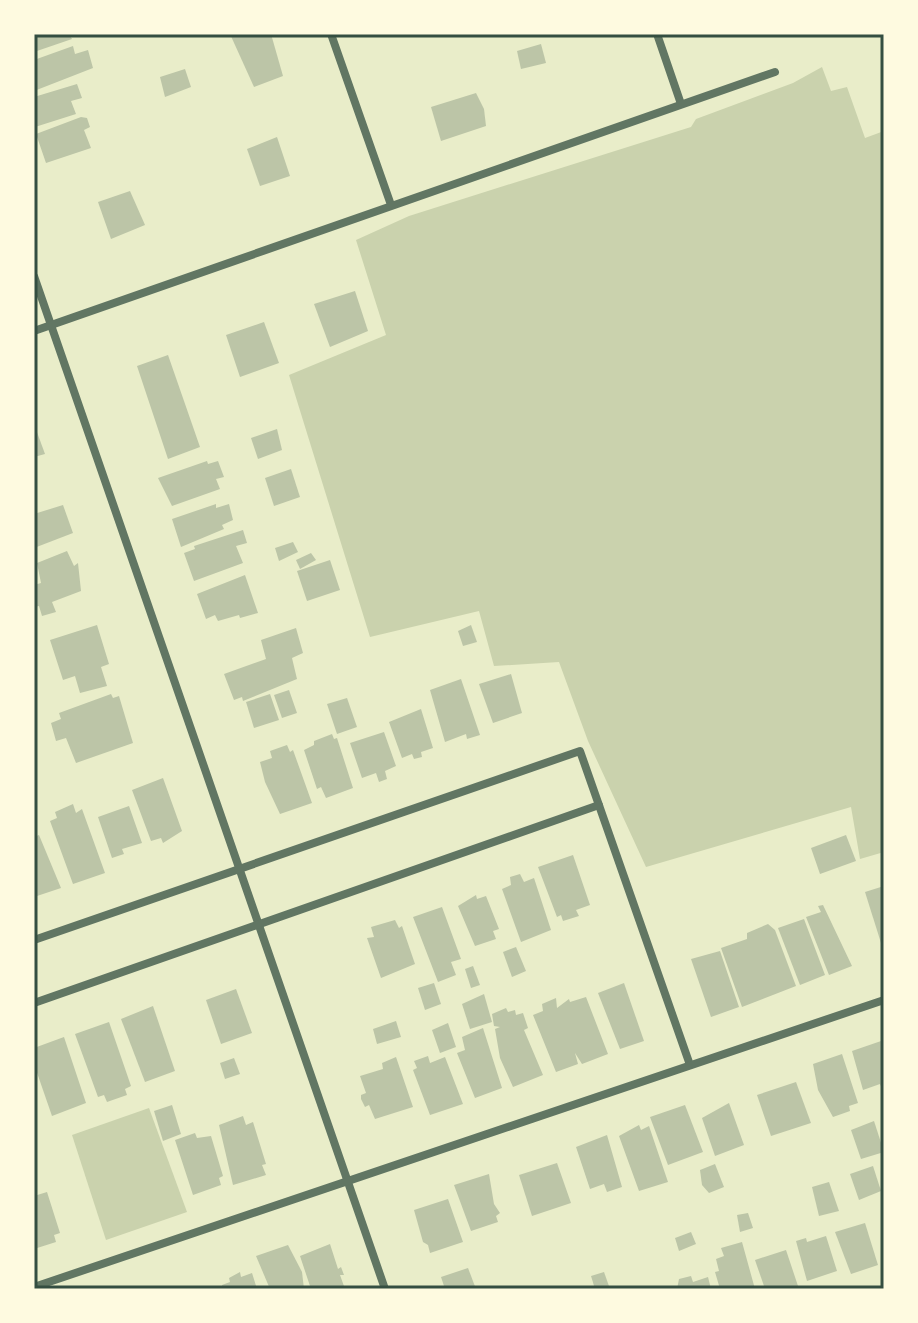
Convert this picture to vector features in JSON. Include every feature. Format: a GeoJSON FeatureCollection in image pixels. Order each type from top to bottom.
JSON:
{"type":"FeatureCollection","features":[{"type":"Feature","properties":{"kind":"street"},"geometry":{"type":"LineString","coordinates":[[331,34],[391,205]]}},
{"type":"Feature","properties":{"kind":"street"},"geometry":{"type":"LineString","coordinates":[[657,34],[681,104]]}},
{"type":"Feature","properties":{"kind":"street"},"geometry":{"type":"LineString","coordinates":[[34,331],[775,72]]}},
{"type":"Feature","properties":{"kind":"street"},"geometry":{"type":"LineString","coordinates":[[34,276],[385,1289]]}},
{"type":"Feature","properties":{"kind":"street"},"geometry":{"type":"LineString","coordinates":[[34,940],[580,751],[690,1065]]}},
{"type":"Feature","properties":{"kind":"street"},"geometry":{"type":"LineString","coordinates":[[34,1003],[599,805]]}},
{"type":"Feature","properties":{"kind":"street"},"geometry":{"type":"LineString","coordinates":[[34,1287],[884,1000]]}},
{"type":"Feature","properties":{"kind":"green space"},"geometry":{"type":"Polygon","coordinates":[[[822,67],[831,91],[847,87],[865,138],[884,131],[884,852],[860,859],[851,807],[646,867],[588,741],[559,662],[494,666],[479,611],[370,637],[289,375],[386,335],[356,240],[409,216],[691,127],[696,119],[793,83],[822,67]]]}},
{"type":"Feature","properties":{"kind":"green space"},"geometry":{"type":"Polygon","coordinates":[[[149,1108],[187,1212],[106,1240],[72,1135],[149,1108]]]}},
{"type":"Feature","properties":{"kind":"building"},"geometry":{"type":"Polygon","coordinates":[[[34,34],[69,34],[72,39],[34,52],[34,34]]]}},
{"type":"Feature","properties":{"kind":"building"},"geometry":{"type":"Polygon","coordinates":[[[230,34],[271,34],[283,76],[254,87],[230,34]]]}},
{"type":"Feature","properties":{"kind":"building"},"geometry":{"type":"Polygon","coordinates":[[[541,44],[546,63],[521,69],[517,51],[541,44]]]}},
{"type":"Feature","properties":{"kind":"building"},"geometry":{"type":"Polygon","coordinates":[[[73,46],[75,54],[88,50],[93,68],[34,91],[34,60],[73,46]]]}},
{"type":"Feature","properties":{"kind":"building"},"geometry":{"type":"Polygon","coordinates":[[[185,69],[191,87],[165,97],[160,77],[185,69]]]}},
{"type":"Feature","properties":{"kind":"building"},"geometry":{"type":"Polygon","coordinates":[[[77,84],[82,98],[71,101],[76,114],[35,127],[34,97],[77,84]]]}},
{"type":"Feature","properties":{"kind":"building"},"geometry":{"type":"Polygon","coordinates":[[[476,93],[484,109],[486,126],[441,141],[431,107],[476,93]]]}},
{"type":"Feature","properties":{"kind":"building"},"geometry":{"type":"Polygon","coordinates":[[[81,117],[87,118],[90,127],[84,130],[91,148],[46,163],[36,134],[81,117]]]}},
{"type":"Feature","properties":{"kind":"building"},"geometry":{"type":"Polygon","coordinates":[[[277,137],[290,176],[260,186],[247,149],[277,137]]]}},
{"type":"Feature","properties":{"kind":"building"},"geometry":{"type":"Polygon","coordinates":[[[130,191],[145,225],[111,239],[98,202],[130,191]]]}},
{"type":"Feature","properties":{"kind":"building"},"geometry":{"type":"Polygon","coordinates":[[[355,291],[368,331],[330,347],[314,304],[355,291]]]}},
{"type":"Feature","properties":{"kind":"building"},"geometry":{"type":"Polygon","coordinates":[[[264,322],[279,363],[240,377],[226,335],[264,322]]]}},
{"type":"Feature","properties":{"kind":"building"},"geometry":{"type":"Polygon","coordinates":[[[168,355],[200,447],[168,459],[137,366],[168,355]]]}},
{"type":"Feature","properties":{"kind":"building"},"geometry":{"type":"Polygon","coordinates":[[[34,424],[45,454],[34,457],[34,424]]]}},
{"type":"Feature","properties":{"kind":"building"},"geometry":{"type":"Polygon","coordinates":[[[277,429],[282,450],[258,459],[251,438],[277,429]]]}},
{"type":"Feature","properties":{"kind":"building"},"geometry":{"type":"Polygon","coordinates":[[[207,461],[208,464],[218,461],[224,477],[216,479],[220,489],[172,506],[158,478],[207,461]]]}},
{"type":"Feature","properties":{"kind":"building"},"geometry":{"type":"Polygon","coordinates":[[[291,469],[300,497],[274,506],[265,478],[291,469]]]}},
{"type":"Feature","properties":{"kind":"building"},"geometry":{"type":"Polygon","coordinates":[[[216,504],[216,508],[229,504],[233,520],[222,525],[224,529],[181,547],[172,519],[216,504]]]}},
{"type":"Feature","properties":{"kind":"building"},"geometry":{"type":"Polygon","coordinates":[[[63,505],[73,533],[34,548],[34,514],[63,505]]]}},
{"type":"Feature","properties":{"kind":"building"},"geometry":{"type":"Polygon","coordinates":[[[243,530],[247,543],[236,546],[243,563],[194,581],[184,553],[195,549],[194,546],[243,530]]]}},
{"type":"Feature","properties":{"kind":"building"},"geometry":{"type":"Polygon","coordinates":[[[293,542],[298,552],[279,561],[275,548],[293,542]]]}},
{"type":"Feature","properties":{"kind":"building"},"geometry":{"type":"Polygon","coordinates":[[[67,551],[74,566],[78,563],[81,591],[52,602],[56,612],[42,616],[39,606],[34,607],[34,585],[41,583],[37,563],[67,551]]]}},
{"type":"Feature","properties":{"kind":"building"},"geometry":{"type":"Polygon","coordinates":[[[311,553],[316,560],[300,569],[296,560],[311,553]]]}},
{"type":"Feature","properties":{"kind":"building"},"geometry":{"type":"Polygon","coordinates":[[[330,560],[340,590],[307,601],[297,571],[330,560]]]}},
{"type":"Feature","properties":{"kind":"building"},"geometry":{"type":"Polygon","coordinates":[[[245,575],[258,613],[218,621],[215,615],[206,619],[197,594],[245,575]]]}},
{"type":"Feature","properties":{"kind":"building"},"geometry":{"type":"Polygon","coordinates":[[[97,625],[109,664],[101,667],[107,686],[80,693],[75,676],[63,680],[50,640],[97,625]]]}},
{"type":"Feature","properties":{"kind":"building"},"geometry":{"type":"Polygon","coordinates":[[[471,625],[477,642],[463,646],[458,631],[471,625]]]}},
{"type":"Feature","properties":{"kind":"building"},"geometry":{"type":"Polygon","coordinates":[[[296,628],[303,653],[292,658],[297,679],[243,701],[242,697],[234,700],[224,674],[266,659],[261,640],[296,628]]]}},
{"type":"Feature","properties":{"kind":"building"},"geometry":{"type":"Polygon","coordinates":[[[511,674],[522,713],[493,723],[479,684],[511,674]]]}},
{"type":"Feature","properties":{"kind":"building"},"geometry":{"type":"Polygon","coordinates":[[[461,679],[480,735],[467,739],[466,734],[445,742],[430,690],[461,679]]]}},
{"type":"Feature","properties":{"kind":"building"},"geometry":{"type":"Polygon","coordinates":[[[289,690],[297,713],[282,718],[274,695],[289,690]]]}},
{"type":"Feature","properties":{"kind":"building"},"geometry":{"type":"Polygon","coordinates":[[[111,694],[113,698],[119,696],[133,743],[76,763],[66,738],[56,741],[51,723],[61,719],[59,713],[111,694]]]}},
{"type":"Feature","properties":{"kind":"building"},"geometry":{"type":"Polygon","coordinates":[[[270,694],[279,720],[254,728],[246,702],[270,694]]]}},
{"type":"Feature","properties":{"kind":"building"},"geometry":{"type":"Polygon","coordinates":[[[347,698],[357,727],[337,734],[327,704],[347,698]]]}},
{"type":"Feature","properties":{"kind":"building"},"geometry":{"type":"Polygon","coordinates":[[[421,709],[433,748],[421,752],[422,757],[414,759],[412,754],[402,758],[389,722],[421,709]]]}},
{"type":"Feature","properties":{"kind":"building"},"geometry":{"type":"Polygon","coordinates":[[[384,732],[396,766],[385,771],[387,779],[379,782],[376,773],[362,778],[350,743],[384,732]]]}},
{"type":"Feature","properties":{"kind":"building"},"geometry":{"type":"Polygon","coordinates":[[[332,734],[334,739],[337,738],[353,788],[326,798],[321,787],[317,789],[304,750],[314,745],[314,741],[332,734]]]}},
{"type":"Feature","properties":{"kind":"building"},"geometry":{"type":"Polygon","coordinates":[[[287,745],[290,752],[293,750],[312,803],[280,814],[265,782],[260,762],[272,758],[270,751],[287,745]]]}},
{"type":"Feature","properties":{"kind":"building"},"geometry":{"type":"Polygon","coordinates":[[[163,778],[182,831],[163,843],[161,838],[151,841],[132,790],[163,778]]]}},
{"type":"Feature","properties":{"kind":"building"},"geometry":{"type":"Polygon","coordinates":[[[73,804],[76,813],[82,809],[105,873],[73,884],[50,821],[57,818],[55,812],[73,804]]]}},
{"type":"Feature","properties":{"kind":"building"},"geometry":{"type":"Polygon","coordinates":[[[129,806],[142,843],[122,849],[124,854],[112,858],[98,817],[129,806]]]}},
{"type":"Feature","properties":{"kind":"building"},"geometry":{"type":"Polygon","coordinates":[[[39,835],[61,888],[34,897],[34,837],[39,835]]]}},
{"type":"Feature","properties":{"kind":"building"},"geometry":{"type":"Polygon","coordinates":[[[846,835],[856,861],[820,874],[811,848],[846,835]]]}},
{"type":"Feature","properties":{"kind":"building"},"geometry":{"type":"Polygon","coordinates":[[[573,855],[590,905],[576,910],[579,916],[563,921],[561,915],[557,917],[538,867],[573,855]]]}},
{"type":"Feature","properties":{"kind":"building"},"geometry":{"type":"Polygon","coordinates":[[[520,874],[524,882],[534,878],[551,930],[521,942],[502,889],[511,885],[510,877],[520,874]]]}},
{"type":"Feature","properties":{"kind":"building"},"geometry":{"type":"Polygon","coordinates":[[[884,886],[884,942],[881,943],[865,892],[884,886]]]}},
{"type":"Feature","properties":{"kind":"building"},"geometry":{"type":"Polygon","coordinates":[[[476,895],[477,899],[486,896],[499,929],[493,931],[496,939],[475,946],[458,906],[476,895]]]}},
{"type":"Feature","properties":{"kind":"building"},"geometry":{"type":"Polygon","coordinates":[[[823,905],[852,966],[829,975],[806,917],[821,912],[818,906],[823,905]]]}},
{"type":"Feature","properties":{"kind":"building"},"geometry":{"type":"Polygon","coordinates":[[[442,907],[461,959],[451,962],[456,975],[438,982],[413,917],[442,907]]]}},
{"type":"Feature","properties":{"kind":"building"},"geometry":{"type":"Polygon","coordinates":[[[804,919],[825,975],[800,985],[778,928],[804,919]]]}},
{"type":"Feature","properties":{"kind":"building"},"geometry":{"type":"Polygon","coordinates":[[[395,920],[399,928],[402,926],[415,964],[381,978],[367,938],[374,937],[371,927],[395,920]]]}},
{"type":"Feature","properties":{"kind":"building"},"geometry":{"type":"Polygon","coordinates":[[[768,924],[775,930],[796,986],[742,1007],[721,948],[747,939],[747,933],[768,924]]]}},
{"type":"Feature","properties":{"kind":"building"},"geometry":{"type":"Polygon","coordinates":[[[516,947],[526,971],[512,977],[503,952],[516,947]]]}},
{"type":"Feature","properties":{"kind":"building"},"geometry":{"type":"Polygon","coordinates":[[[720,951],[739,1007],[711,1017],[691,959],[720,951]]]}},
{"type":"Feature","properties":{"kind":"building"},"geometry":{"type":"Polygon","coordinates":[[[473,966],[480,985],[471,988],[465,969],[473,966]]]}},
{"type":"Feature","properties":{"kind":"building"},"geometry":{"type":"Polygon","coordinates":[[[434,983],[441,1004],[425,1010],[418,988],[434,983]]]}},
{"type":"Feature","properties":{"kind":"building"},"geometry":{"type":"Polygon","coordinates":[[[624,983],[644,1041],[620,1049],[598,993],[624,983]]]}},
{"type":"Feature","properties":{"kind":"building"},"geometry":{"type":"Polygon","coordinates":[[[236,989],[252,1033],[221,1044],[206,1000],[236,989]]]}},
{"type":"Feature","properties":{"kind":"building"},"geometry":{"type":"Polygon","coordinates":[[[484,994],[492,1022],[470,1029],[462,1004],[484,994]]]}},
{"type":"Feature","properties":{"kind":"building"},"geometry":{"type":"Polygon","coordinates":[[[586,997],[608,1054],[582,1064],[575,1053],[578,1064],[556,1072],[533,1015],[543,1011],[542,1004],[556,998],[557,1008],[569,999],[570,1002],[586,997]]]}},
{"type":"Feature","properties":{"kind":"building"},"geometry":{"type":"Polygon","coordinates":[[[153,1006],[175,1071],[145,1082],[121,1019],[153,1006]]]}},
{"type":"Feature","properties":{"kind":"building"},"geometry":{"type":"Polygon","coordinates":[[[506,1008],[508,1012],[515,1010],[516,1015],[523,1013],[528,1028],[524,1030],[543,1075],[513,1087],[500,1058],[495,1029],[500,1027],[494,1026],[492,1014],[506,1008]]]}},
{"type":"Feature","properties":{"kind":"building"},"geometry":{"type":"Polygon","coordinates":[[[396,1021],[401,1037],[377,1044],[373,1029],[396,1021]]]}},
{"type":"Feature","properties":{"kind":"building"},"geometry":{"type":"Polygon","coordinates":[[[109,1022],[131,1086],[125,1089],[127,1095],[107,1102],[104,1095],[98,1097],[75,1034],[109,1022]]]}},
{"type":"Feature","properties":{"kind":"building"},"geometry":{"type":"Polygon","coordinates":[[[448,1023],[456,1047],[440,1053],[432,1030],[448,1023]]]}},
{"type":"Feature","properties":{"kind":"building"},"geometry":{"type":"Polygon","coordinates":[[[483,1028],[502,1088],[475,1098],[457,1053],[465,1050],[462,1037],[483,1028]]]}},
{"type":"Feature","properties":{"kind":"building"},"geometry":{"type":"Polygon","coordinates":[[[64,1037],[86,1103],[52,1116],[34,1064],[34,1048],[64,1037]]]}},
{"type":"Feature","properties":{"kind":"building"},"geometry":{"type":"Polygon","coordinates":[[[884,1040],[884,1093],[880,1084],[863,1090],[852,1051],[884,1040]]]}},
{"type":"Feature","properties":{"kind":"building"},"geometry":{"type":"Polygon","coordinates":[[[842,1054],[858,1103],[849,1106],[850,1111],[833,1117],[818,1090],[813,1064],[842,1054]]]}},
{"type":"Feature","properties":{"kind":"building"},"geometry":{"type":"Polygon","coordinates":[[[428,1056],[430,1063],[445,1057],[463,1104],[430,1115],[413,1070],[417,1068],[414,1061],[428,1056]]]}},
{"type":"Feature","properties":{"kind":"building"},"geometry":{"type":"Polygon","coordinates":[[[396,1057],[413,1107],[375,1119],[369,1105],[365,1107],[361,1099],[361,1095],[366,1093],[360,1076],[383,1069],[382,1063],[396,1057]]]}},
{"type":"Feature","properties":{"kind":"building"},"geometry":{"type":"Polygon","coordinates":[[[234,1058],[240,1074],[225,1079],[220,1063],[234,1058]]]}},
{"type":"Feature","properties":{"kind":"building"},"geometry":{"type":"Polygon","coordinates":[[[796,1082],[811,1123],[771,1136],[757,1095],[796,1082]]]}},
{"type":"Feature","properties":{"kind":"building"},"geometry":{"type":"Polygon","coordinates":[[[729,1103],[744,1145],[715,1156],[702,1118],[729,1103]]]}},
{"type":"Feature","properties":{"kind":"building"},"geometry":{"type":"Polygon","coordinates":[[[172,1105],[181,1134],[163,1141],[154,1111],[172,1105]]]}},
{"type":"Feature","properties":{"kind":"building"},"geometry":{"type":"Polygon","coordinates":[[[685,1105],[703,1152],[668,1165],[650,1117],[685,1105]]]}},
{"type":"Feature","properties":{"kind":"building"},"geometry":{"type":"Polygon","coordinates":[[[243,1116],[246,1125],[253,1122],[266,1164],[262,1165],[266,1175],[233,1185],[219,1125],[243,1116]]]}},
{"type":"Feature","properties":{"kind":"building"},"geometry":{"type":"Polygon","coordinates":[[[874,1121],[884,1152],[861,1159],[851,1130],[874,1121]]]}},
{"type":"Feature","properties":{"kind":"building"},"geometry":{"type":"Polygon","coordinates":[[[639,1125],[641,1130],[649,1126],[668,1182],[639,1191],[619,1136],[639,1125]]]}},
{"type":"Feature","properties":{"kind":"building"},"geometry":{"type":"Polygon","coordinates":[[[195,1133],[197,1138],[211,1136],[223,1176],[219,1178],[221,1185],[193,1195],[175,1140],[195,1133]]]}},
{"type":"Feature","properties":{"kind":"building"},"geometry":{"type":"Polygon","coordinates":[[[607,1135],[622,1187],[607,1192],[604,1184],[590,1189],[576,1147],[607,1135]]]}},
{"type":"Feature","properties":{"kind":"building"},"geometry":{"type":"Polygon","coordinates":[[[557,1163],[571,1203],[532,1216],[519,1175],[557,1163]]]}},
{"type":"Feature","properties":{"kind":"building"},"geometry":{"type":"Polygon","coordinates":[[[715,1164],[724,1187],[709,1193],[702,1185],[700,1170],[715,1164]]]}},
{"type":"Feature","properties":{"kind":"building"},"geometry":{"type":"Polygon","coordinates":[[[873,1166],[881,1191],[859,1200],[850,1174],[873,1166]]]}},
{"type":"Feature","properties":{"kind":"building"},"geometry":{"type":"Polygon","coordinates":[[[489,1174],[494,1204],[500,1213],[496,1216],[498,1222],[471,1231],[454,1185],[489,1174]]]}},
{"type":"Feature","properties":{"kind":"building"},"geometry":{"type":"Polygon","coordinates":[[[829,1182],[839,1211],[819,1216],[812,1187],[829,1182]]]}},
{"type":"Feature","properties":{"kind":"building"},"geometry":{"type":"Polygon","coordinates":[[[47,1192],[60,1233],[54,1235],[56,1242],[34,1249],[34,1196],[47,1192]]]}},
{"type":"Feature","properties":{"kind":"building"},"geometry":{"type":"Polygon","coordinates":[[[448,1199],[463,1242],[430,1253],[428,1245],[423,1242],[414,1210],[448,1199]]]}},
{"type":"Feature","properties":{"kind":"building"},"geometry":{"type":"Polygon","coordinates":[[[748,1213],[753,1228],[740,1232],[737,1215],[748,1213]]]}},
{"type":"Feature","properties":{"kind":"building"},"geometry":{"type":"Polygon","coordinates":[[[865,1223],[878,1265],[851,1274],[835,1232],[865,1223]]]}},
{"type":"Feature","properties":{"kind":"building"},"geometry":{"type":"Polygon","coordinates":[[[691,1232],[696,1244],[679,1251],[675,1238],[691,1232]]]}},
{"type":"Feature","properties":{"kind":"building"},"geometry":{"type":"Polygon","coordinates":[[[826,1236],[837,1271],[807,1281],[796,1241],[806,1238],[807,1242],[826,1236]]]}},
{"type":"Feature","properties":{"kind":"building"},"geometry":{"type":"Polygon","coordinates":[[[742,1242],[755,1289],[720,1289],[715,1272],[719,1271],[716,1259],[724,1256],[721,1248],[742,1242]]]}},
{"type":"Feature","properties":{"kind":"building"},"geometry":{"type":"Polygon","coordinates":[[[330,1244],[338,1269],[341,1267],[344,1275],[340,1275],[345,1289],[311,1289],[300,1256],[330,1244]]]}},
{"type":"Feature","properties":{"kind":"building"},"geometry":{"type":"Polygon","coordinates":[[[288,1245],[302,1272],[304,1289],[270,1289],[256,1256],[288,1245]]]}},
{"type":"Feature","properties":{"kind":"building"},"geometry":{"type":"Polygon","coordinates":[[[786,1250],[799,1289],[765,1289],[755,1260],[786,1250]]]}},
{"type":"Feature","properties":{"kind":"building"},"geometry":{"type":"Polygon","coordinates":[[[468,1268],[476,1289],[445,1289],[441,1277],[468,1268]]]}},
{"type":"Feature","properties":{"kind":"building"},"geometry":{"type":"Polygon","coordinates":[[[240,1272],[241,1277],[252,1273],[257,1289],[223,1289],[222,1285],[230,1282],[229,1278],[240,1272]]]}},
{"type":"Feature","properties":{"kind":"building"},"geometry":{"type":"Polygon","coordinates":[[[604,1272],[610,1289],[595,1289],[591,1276],[604,1272]]]}},
{"type":"Feature","properties":{"kind":"building"},"geometry":{"type":"Polygon","coordinates":[[[691,1276],[693,1282],[708,1277],[711,1289],[677,1289],[679,1279],[691,1276]]]}}]}
